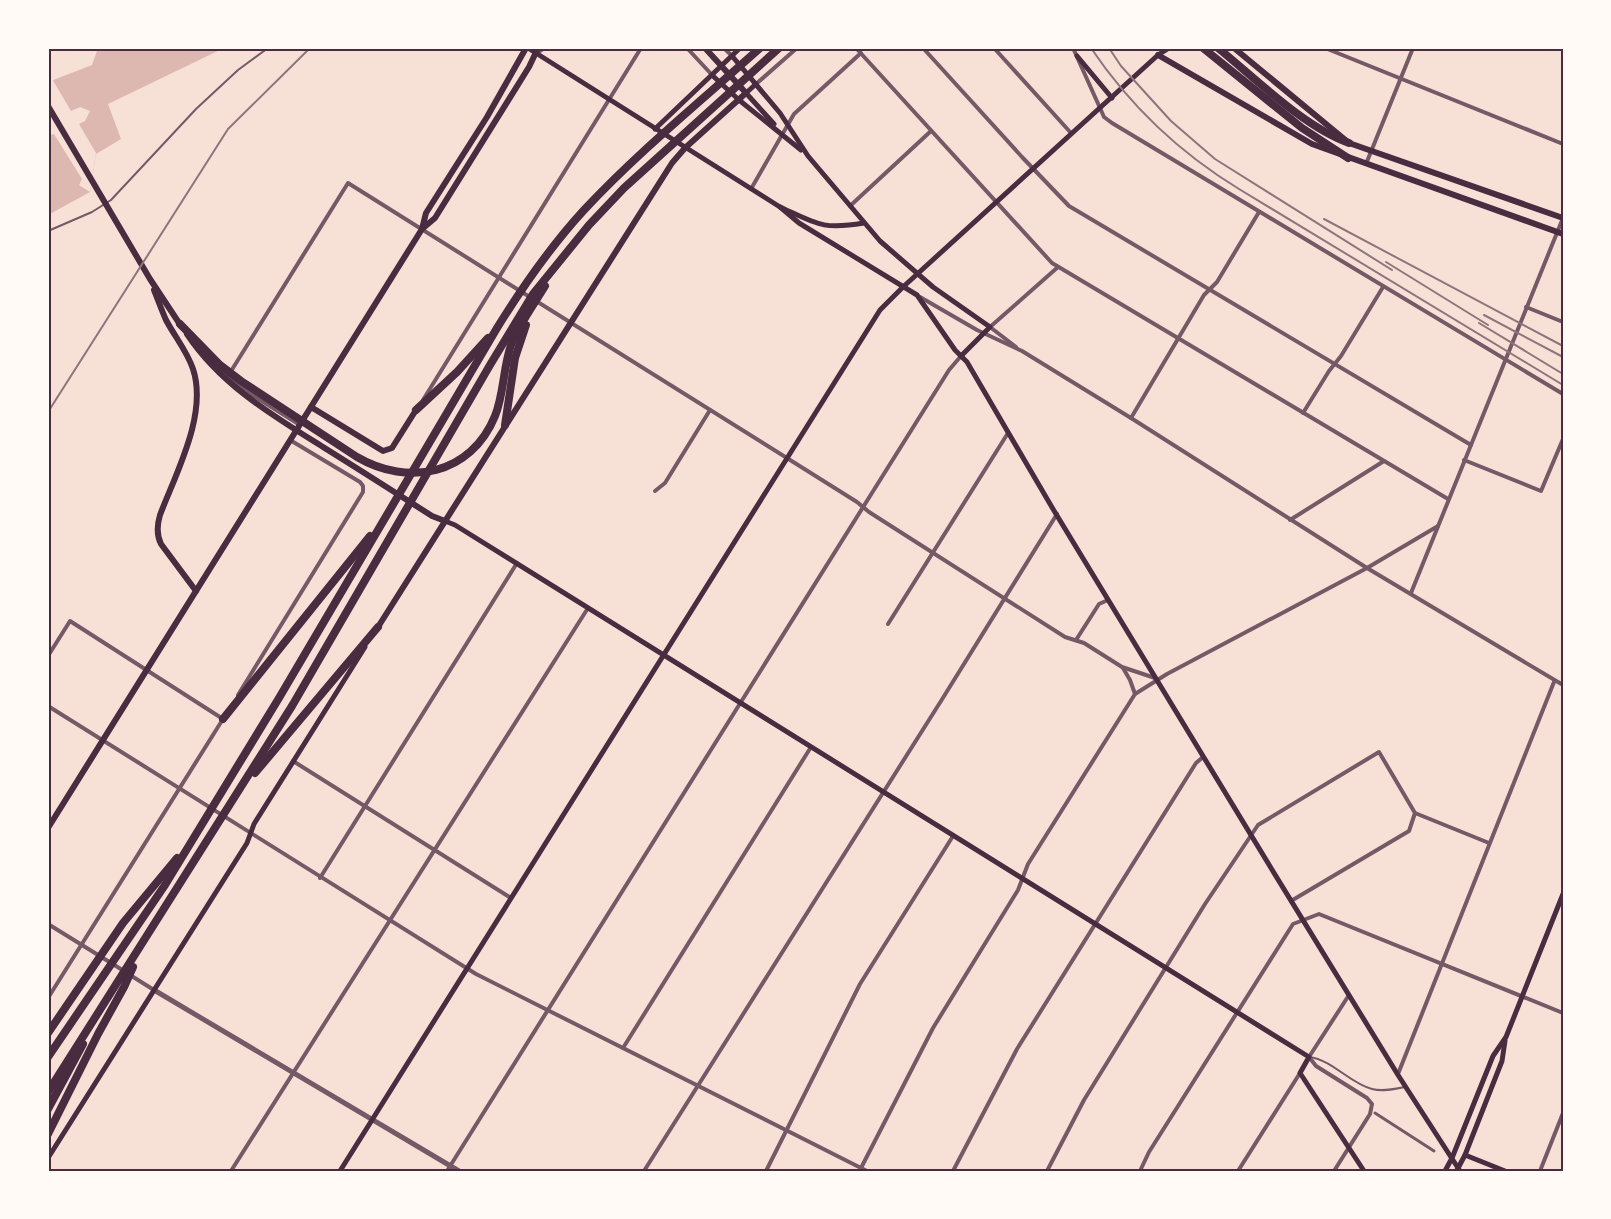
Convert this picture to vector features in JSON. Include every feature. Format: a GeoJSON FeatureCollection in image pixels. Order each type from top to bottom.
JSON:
{"type":"FeatureCollection","features":[{"type":"Feature","properties":{"kind":"highway"},"geometry":{"type":"LineString","coordinates":[[51,1053],[165,885],[204,822],[497,328],[536,269],[585,210],[633,162],[760,48]]}},
{"type":"Feature","properties":{"kind":"highway"},"geometry":{"type":"LineString","coordinates":[[48,1134],[141,947],[298,695],[545,281],[589,225],[642,172],[779,48]]}},
{"type":"Feature","properties":{"kind":"highway"},"geometry":{"type":"LineString","coordinates":[[1203,48],[1302,128],[1348,158]]}},
{"type":"Feature","properties":{"kind":"highway"},"geometry":{"type":"LineString","coordinates":[[1218,48],[1310,123],[1329,135],[1349,143]]}},
{"type":"Feature","properties":{"kind":"highway"},"geometry":{"type":"LineString","coordinates":[[180,324],[220,365],[241,381],[365,462],[387,471],[409,474],[425,473],[463,457],[480,441],[494,419],[508,354],[522,322],[539,296],[545,281]]}},
{"type":"Feature","properties":{"kind":"highway"},"geometry":{"type":"LineString","coordinates":[[505,425],[522,322]]}},
{"type":"Feature","properties":{"kind":"highway"},"geometry":{"type":"LineString","coordinates":[[416,411],[457,372],[497,328]]}},
{"type":"Feature","properties":{"kind":"highway"},"geometry":{"type":"LineString","coordinates":[[223,719],[388,514]]}},
{"type":"Feature","properties":{"kind":"highway"},"geometry":{"type":"LineString","coordinates":[[236,794],[378,627]]}},
{"type":"Feature","properties":{"kind":"highway"},"geometry":{"type":"LineString","coordinates":[[48,1033],[116,933],[190,843]]}},
{"type":"Feature","properties":{"kind":"highway"},"geometry":{"type":"LineString","coordinates":[[48,1092],[100,1011],[122,985]]}},
{"type":"Feature","properties":{"kind":"highway"},"geometry":{"type":"LineString","coordinates":[[48,1109],[100,1011]]}},
{"type":"Feature","properties":{"kind":"main road"},"geometry":{"type":"LineString","coordinates":[[422,230],[426,213],[487,117],[527,48],[537,51],[609,100],[780,207],[807,229],[917,295],[955,350],[967,362],[1108,600],[1458,1170]]}},
{"type":"Feature","properties":{"kind":"main road"},"geometry":{"type":"LineString","coordinates":[[705,48],[783,135]]}},
{"type":"Feature","properties":{"kind":"main road"},"geometry":{"type":"LineString","coordinates":[[655,129],[740,48]]}},
{"type":"Feature","properties":{"kind":"main road"},"geometry":{"type":"LineString","coordinates":[[1158,55],[1161,48]]}},
{"type":"Feature","properties":{"kind":"main road"},"geometry":{"type":"LineString","coordinates":[[340,1171],[880,310],[1071,133],[1158,55],[1169,48]]}},
{"type":"Feature","properties":{"kind":"main road"},"geometry":{"type":"LineString","coordinates":[[1234,48],[1349,143],[1563,218]]}},
{"type":"Feature","properties":{"kind":"main road"},"geometry":{"type":"LineString","coordinates":[[48,828],[422,230],[435,218],[537,51]]}},
{"type":"Feature","properties":{"kind":"main road"},"geometry":{"type":"LineString","coordinates":[[1158,55],[1296,136],[1348,158],[1560,233]]}},
{"type":"Feature","properties":{"kind":"main road"},"geometry":{"type":"LineString","coordinates":[[732,56],[780,113],[807,156]]}},
{"type":"Feature","properties":{"kind":"main road"},"geometry":{"type":"LineString","coordinates":[[1077,56],[1112,98]]}},
{"type":"Feature","properties":{"kind":"main road"},"geometry":{"type":"LineString","coordinates":[[713,76],[807,156],[888,249],[990,327],[961,356]]}},
{"type":"Feature","properties":{"kind":"main road"},"geometry":{"type":"LineString","coordinates":[[48,1158],[247,843],[254,824],[293,761],[672,163],[685,148],[756,84]]}},
{"type":"Feature","properties":{"kind":"main road"},"geometry":{"type":"LineString","coordinates":[[48,105],[150,279],[203,357],[234,387],[261,408],[422,510],[455,525],[517,563],[1309,1057],[1300,1072],[1364,1171]]}},
{"type":"Feature","properties":{"kind":"main road"},"geometry":{"type":"LineString","coordinates":[[780,207],[824,226],[864,223]]}},
{"type":"Feature","properties":{"kind":"main road"},"geometry":{"type":"LineString","coordinates":[[150,279],[166,320],[194,371],[198,400],[193,429],[160,515],[157,530],[161,544],[196,591]]}},
{"type":"Feature","properties":{"kind":"main road"},"geometry":{"type":"LineString","coordinates":[[311,407],[379,450],[387,451],[393,447],[416,411]]}},
{"type":"Feature","properties":{"kind":"main road"},"geometry":{"type":"LineString","coordinates":[[1458,1170],[1502,1060],[1506,1037],[1563,894]]}},
{"type":"Feature","properties":{"kind":"main road"},"geometry":{"type":"LineString","coordinates":[[1445,1171],[1493,1056],[1506,1037]]}},
{"type":"Feature","properties":{"kind":"main road"},"geometry":{"type":"LineString","coordinates":[[1465,1155],[1506,1171]]}},
{"type":"Feature","properties":{"kind":"street"},"geometry":{"type":"LineString","coordinates":[[537,51],[544,48]]}},
{"type":"Feature","properties":{"kind":"street"},"geometry":{"type":"LineString","coordinates":[[416,411],[641,48]]}},
{"type":"Feature","properties":{"kind":"street"},"geometry":{"type":"LineString","coordinates":[[687,48],[713,76]]}},
{"type":"Feature","properties":{"kind":"street"},"geometry":{"type":"LineString","coordinates":[[724,48],[732,56]]}},
{"type":"Feature","properties":{"kind":"street"},"geometry":{"type":"LineString","coordinates":[[756,84],[797,48]]}},
{"type":"Feature","properties":{"kind":"street"},"geometry":{"type":"LineString","coordinates":[[856,48],[1043,255],[1058,267],[1448,499]]}},
{"type":"Feature","properties":{"kind":"street"},"geometry":{"type":"LineString","coordinates":[[923,48],[1033,169],[1070,206],[1471,445]]}},
{"type":"Feature","properties":{"kind":"street"},"geometry":{"type":"LineString","coordinates":[[994,48],[1071,133]]}},
{"type":"Feature","properties":{"kind":"street"},"geometry":{"type":"LineString","coordinates":[[1073,48],[1104,117],[1112,123],[1563,394]]}},
{"type":"Feature","properties":{"kind":"street"},"geometry":{"type":"LineString","coordinates":[[1325,48],[1563,144]]}},
{"type":"Feature","properties":{"kind":"street"},"geometry":{"type":"LineString","coordinates":[[1366,164],[1413,48]]}},
{"type":"Feature","properties":{"kind":"street"},"geometry":{"type":"LineString","coordinates":[[751,189],[794,114],[861,53]]}},
{"type":"Feature","properties":{"kind":"street"},"geometry":{"type":"LineString","coordinates":[[850,206],[932,131]]}},
{"type":"Feature","properties":{"kind":"street"},"geometry":{"type":"LineString","coordinates":[[300,425],[258,399],[228,376],[348,183],[788,459],[1065,637],[1084,643],[1122,667],[1158,680]]}},
{"type":"Feature","properties":{"kind":"street"},"geometry":{"type":"LineString","coordinates":[[1131,418],[1204,295],[1217,282],[1259,212]]}},
{"type":"Feature","properties":{"kind":"street"},"geometry":{"type":"LineString","coordinates":[[1411,593],[1526,308],[1560,233],[1563,218]]}},
{"type":"Feature","properties":{"kind":"street"},"geometry":{"type":"LineString","coordinates":[[1058,267],[990,327],[1022,351],[1290,520],[1563,686]]}},
{"type":"Feature","properties":{"kind":"street"},"geometry":{"type":"LineString","coordinates":[[1303,413],[1383,287]]}},
{"type":"Feature","properties":{"kind":"street"},"geometry":{"type":"LineString","coordinates":[[917,295],[983,334],[1022,351]]}},
{"type":"Feature","properties":{"kind":"street"},"geometry":{"type":"LineString","coordinates":[[1526,308],[1563,322]]}},
{"type":"Feature","properties":{"kind":"street"},"geometry":{"type":"LineString","coordinates":[[448,1168],[949,370],[961,356]]}},
{"type":"Feature","properties":{"kind":"street"},"geometry":{"type":"LineString","coordinates":[[655,491],[665,483],[710,410]]}},
{"type":"Feature","properties":{"kind":"street"},"geometry":{"type":"LineString","coordinates":[[888,624],[1008,433]]}},
{"type":"Feature","properties":{"kind":"street"},"geometry":{"type":"LineString","coordinates":[[1464,460],[1541,492],[1563,439]]}},
{"type":"Feature","properties":{"kind":"street"},"geometry":{"type":"LineString","coordinates":[[48,998],[354,508],[363,490],[360,482],[290,440]]}},
{"type":"Feature","properties":{"kind":"street"},"geometry":{"type":"LineString","coordinates":[[1290,520],[1384,461]]}},
{"type":"Feature","properties":{"kind":"street"},"geometry":{"type":"LineString","coordinates":[[644,1171],[1057,514]]}},
{"type":"Feature","properties":{"kind":"street"},"geometry":{"type":"LineString","coordinates":[[861,1168],[936,1023],[1018,890],[1028,864],[1135,694],[1367,568],[1438,526]]}},
{"type":"Feature","properties":{"kind":"street"},"geometry":{"type":"LineString","coordinates":[[320,878],[517,563]]}},
{"type":"Feature","properties":{"kind":"street"},"geometry":{"type":"LineString","coordinates":[[1076,640],[1099,604],[1108,600]]}},
{"type":"Feature","properties":{"kind":"street"},"geometry":{"type":"LineString","coordinates":[[231,1171],[588,608]]}},
{"type":"Feature","properties":{"kind":"street"},"geometry":{"type":"LineString","coordinates":[[48,656],[69,621],[223,719]]}},
{"type":"Feature","properties":{"kind":"street"},"geometry":{"type":"LineString","coordinates":[[1122,667],[1135,694]]}},
{"type":"Feature","properties":{"kind":"street"},"geometry":{"type":"LineString","coordinates":[[1398,1075],[1554,682]]}},
{"type":"Feature","properties":{"kind":"street"},"geometry":{"type":"LineString","coordinates":[[48,706],[467,969],[867,1171]]}},
{"type":"Feature","properties":{"kind":"street"},"geometry":{"type":"LineString","coordinates":[[623,1048],[812,746]]}},
{"type":"Feature","properties":{"kind":"street"},"geometry":{"type":"LineString","coordinates":[[1047,1171],[1083,1100],[1258,825],[1379,752],[1415,813],[1489,843]]}},
{"type":"Feature","properties":{"kind":"street"},"geometry":{"type":"LineString","coordinates":[[953,1171],[1007,1066],[1196,763],[1204,756]]}},
{"type":"Feature","properties":{"kind":"street"},"geometry":{"type":"LineString","coordinates":[[293,761],[512,898]]}},
{"type":"Feature","properties":{"kind":"street"},"geometry":{"type":"LineString","coordinates":[[1291,901],[1409,831],[1415,813]]}},
{"type":"Feature","properties":{"kind":"street"},"geometry":{"type":"LineString","coordinates":[[766,1171],[860,984],[954,835]]}},
{"type":"Feature","properties":{"kind":"street"},"geometry":{"type":"LineString","coordinates":[[1140,1171],[1149,1152],[1293,924],[1302,919],[1319,914],[1563,1013]]}},
{"type":"Feature","properties":{"kind":"street"},"geometry":{"type":"LineString","coordinates":[[48,924],[448,1168],[459,1171]]}},
{"type":"Feature","properties":{"kind":"street"},"geometry":{"type":"LineString","coordinates":[[1334,1171],[1373,1112],[1372,1104],[1316,1066],[1309,1057],[1349,995]]}},
{"type":"Feature","properties":{"kind":"street"},"geometry":{"type":"LineString","coordinates":[[1238,1171],[1300,1072]]}},
{"type":"Feature","properties":{"kind":"street"},"geometry":{"type":"LineString","coordinates":[[1373,1112],[1434,1151]]}},
{"type":"Feature","properties":{"kind":"street"},"geometry":{"type":"LineString","coordinates":[[1540,1171],[1563,1113]]}},
{"type":"Feature","properties":{"kind":"lane"},"geometry":{"type":"LineString","coordinates":[[48,231],[92,212],[111,200],[196,109],[229,78],[268,48]]}},
{"type":"Feature","properties":{"kind":"lane"},"geometry":{"type":"LineString","coordinates":[[1309,1057],[1320,1058],[1372,1089],[1387,1090],[1406,1087]]}},
{"type":"Feature","properties":{"kind":"shaded area"},"geometry":{"type":"Polygon","coordinates":[[[98,48],[224,48],[108,104],[121,139],[96,154],[90,192],[48,215],[48,82],[92,65],[98,48]]]}},
{"type":"Feature","properties":{"kind":"pier"},"geometry":{"type":"Polygon","coordinates":[[[51,77],[71,111],[80,107],[90,111],[85,121],[79,124],[96,153],[90,192],[79,185],[82,179],[54,134],[48,136],[48,79],[51,77]]]}},
{"type":"Feature","properties":{"kind":"railway"},"geometry":{"type":"LineString","coordinates":[[48,412],[228,129],[310,48]]}},
{"type":"Feature","properties":{"kind":"railway"},"geometry":{"type":"LineString","coordinates":[[1091,48],[1139,109],[1177,144],[1217,175],[1563,385]]}},
{"type":"Feature","properties":{"kind":"railway"},"geometry":{"type":"LineString","coordinates":[[1109,48],[1121,66],[1171,121],[1215,159],[1392,270]]}},
{"type":"Feature","properties":{"kind":"railway"},"geometry":{"type":"LineString","coordinates":[[1324,219],[1563,346]]}},
{"type":"Feature","properties":{"kind":"railway"},"geometry":{"type":"LineString","coordinates":[[1386,262],[1488,325]]}},
{"type":"Feature","properties":{"kind":"railway"},"geometry":{"type":"LineString","coordinates":[[1484,315],[1563,357]]}},
{"type":"Feature","properties":{"kind":"railway"},"geometry":{"type":"LineString","coordinates":[[1479,323],[1563,374]]}}]}
